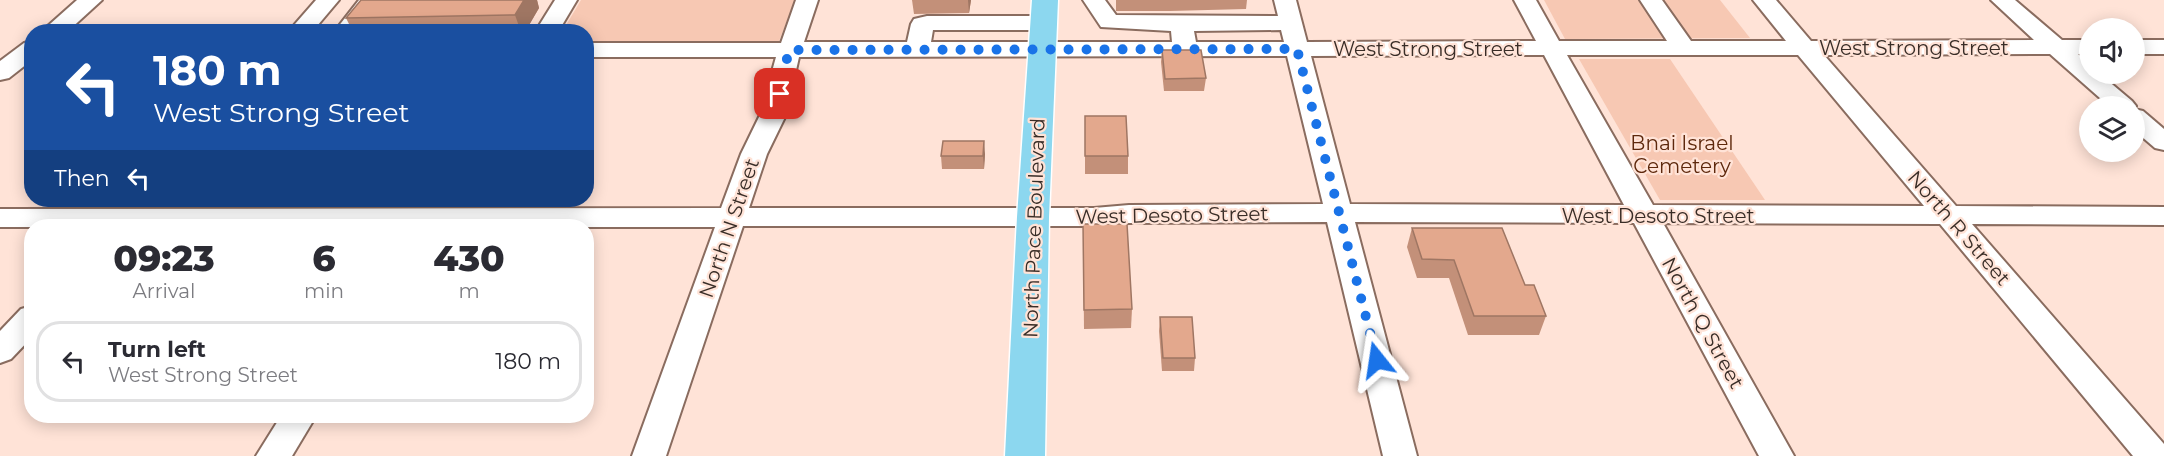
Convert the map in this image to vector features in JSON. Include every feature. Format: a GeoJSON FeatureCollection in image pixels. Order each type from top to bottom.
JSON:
{"type":"FeatureCollection","features":[{"type":"Feature","properties":{"kind":"main road","name":"North Pace Boulevard"},"geometry":{"type":"LineString","coordinates":[[1025,456],[1033,217],[1043,24]]}},
{"type":"Feature","properties":{"kind":"street"},"geometry":{"type":"LineString","coordinates":[[62,24],[90,0]]}},
{"type":"Feature","properties":{"kind":"street"},"geometry":{"type":"LineString","coordinates":[[306,24],[328,0]]}},
{"type":"Feature","properties":{"kind":"street"},"geometry":{"type":"LineString","coordinates":[[351,24],[370,0]]}},
{"type":"Feature","properties":{"kind":"street"},"geometry":{"type":"LineString","coordinates":[[551,24],[566,0]]}},
{"type":"Feature","properties":{"kind":"street","name":"North N Street"},"geometry":{"type":"LineString","coordinates":[[649,456],[754,154],[773,115],[780,94],[782,73],[807,0]]}},
{"type":"Feature","properties":{"kind":"street"},"geometry":{"type":"LineString","coordinates":[[1094,0],[1109,22],[1291,24],[1400,456]]}},
{"type":"Feature","properties":{"kind":"street","name":"North Q Street"},"geometry":{"type":"LineString","coordinates":[[1525,0],[1777,456]]}},
{"type":"Feature","properties":{"kind":"street"},"geometry":{"type":"LineString","coordinates":[[1652,0],[1684,48]]}},
{"type":"Feature","properties":{"kind":"street","name":"North R Street"},"geometry":{"type":"LineString","coordinates":[[1764,0],[2154,456]]}},
{"type":"Feature","properties":{"kind":"street"},"geometry":{"type":"LineString","coordinates":[[2002,0],[2112,96]]}},
{"type":"Feature","properties":{"kind":"street"},"geometry":{"type":"LineString","coordinates":[[918,49],[922,24],[986,11],[1043,24]]}},
{"type":"Feature","properties":{"kind":"street","name":"West Strong Street"},"geometry":{"type":"LineString","coordinates":[[594,50],[918,49],[1043,24],[1185,49],[1291,24],[1552,48],[2079,47]]}},
{"type":"Feature","properties":{"kind":"street"},"geometry":{"type":"LineString","coordinates":[[1181,24],[1185,49]]}},
{"type":"Feature","properties":{"kind":"street"},"geometry":{"type":"LineString","coordinates":[[2145,47],[2164,47]]}},
{"type":"Feature","properties":{"kind":"street"},"geometry":{"type":"LineString","coordinates":[[0,49],[24,49]]}},
{"type":"Feature","properties":{"kind":"street"},"geometry":{"type":"LineString","coordinates":[[0,73],[24,54]]}},
{"type":"Feature","properties":{"kind":"street"},"geometry":{"type":"LineString","coordinates":[[2145,126],[2164,142]]}},
{"type":"Feature","properties":{"kind":"street","name":"West Desoto Street"},"geometry":{"type":"LineString","coordinates":[[0,218],[128,215],[428,214],[732,217],[1094,217],[1140,214],[2164,216]]}},
{"type":"Feature","properties":{"kind":"street"},"geometry":{"type":"LineString","coordinates":[[0,351],[24,326]]}},
{"type":"Feature","properties":{"kind":"street"},"geometry":{"type":"LineString","coordinates":[[273,456],[294,423]]}},
{"type":"Feature","properties":{"kind":"green space"},"geometry":{"type":"Polygon","coordinates":[[[581,0],[795,0],[778,44],[594,44],[594,24],[567,24],[581,0]]]}},
{"type":"Feature","properties":{"kind":"green space"},"geometry":{"type":"Polygon","coordinates":[[[1544,0],[1720,0],[1750,38],[1565,39],[1544,0]]]}},
{"type":"Feature","properties":{"kind":"green space","name":"Bnai Israel Cemetery"},"geometry":{"type":"Polygon","coordinates":[[[1579,59],[1670,59],[1765,200],[1660,200],[1579,59]]]}},
{"type":"Feature","properties":{"kind":"building"},"geometry":{"type":"Polygon","coordinates":[[[361,0],[524,0],[515,15],[346,18],[361,0]]]}},
{"type":"Feature","properties":{"kind":"building"},"geometry":{"type":"Polygon","coordinates":[[[1162,50],[1201,50],[1206,78],[1165,79],[1162,50]]]}},
{"type":"Feature","properties":{"kind":"building"},"geometry":{"type":"Polygon","coordinates":[[[1085,116],[1126,116],[1128,156],[1085,156],[1085,116]]]}},
{"type":"Feature","properties":{"kind":"building"},"geometry":{"type":"Polygon","coordinates":[[[943,141],[984,141],[983,156],[941,156],[943,141]]]}},
{"type":"Feature","properties":{"kind":"building"},"geometry":{"type":"Polygon","coordinates":[[[1083,224],[1127,224],[1132,309],[1084,310],[1083,224]]]}},
{"type":"Feature","properties":{"kind":"building"},"geometry":{"type":"Polygon","coordinates":[[[1412,228],[1502,228],[1525,285],[1534,285],[1546,316],[1474,316],[1454,260],[1422,259],[1412,228]]]}},
{"type":"Feature","properties":{"kind":"building"},"geometry":{"type":"Polygon","coordinates":[[[1160,317],[1192,317],[1195,358],[1163,358],[1160,317]]]}},
{"type":"Feature","properties":{"kind":"route"},"geometry":{"type":"LineString","coordinates":[[780,94],[782,73],[790,50],[1297,49],[1377,360]]}}]}
